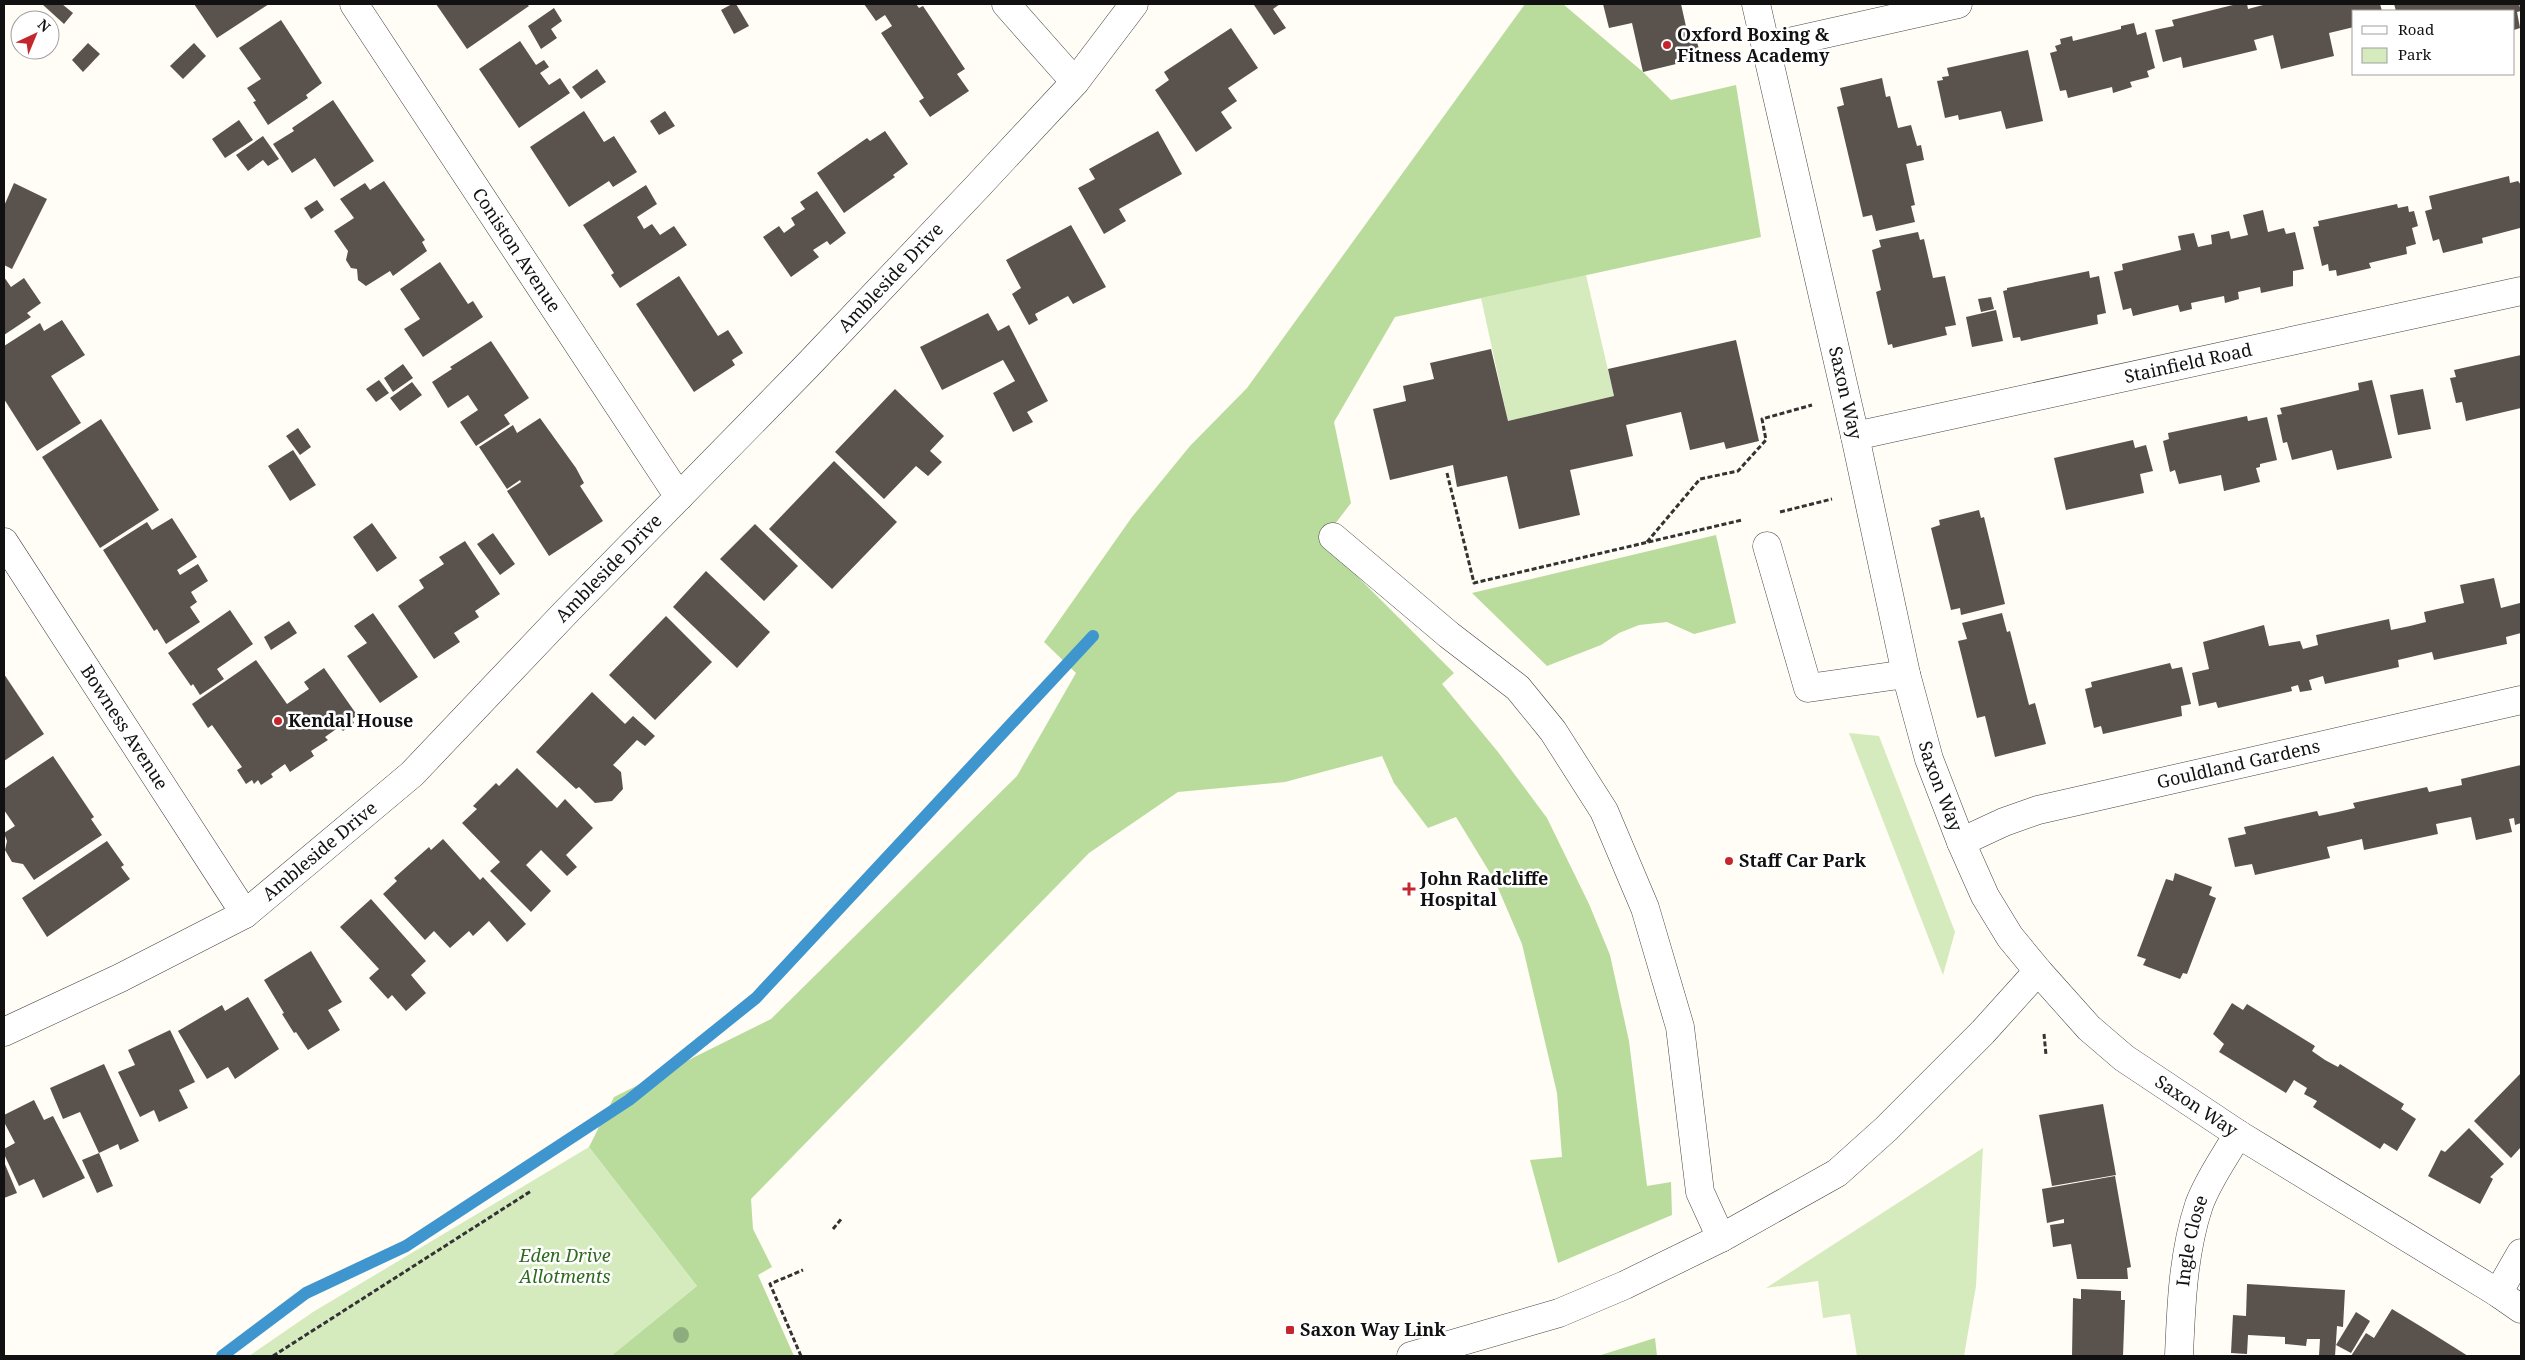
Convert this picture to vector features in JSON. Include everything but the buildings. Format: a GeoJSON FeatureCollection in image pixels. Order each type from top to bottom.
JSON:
{"type":"FeatureCollection","features":[{"type":"Feature","properties":{"kind":"street","name":"Coniston Avenue"},"geometry":{"type":"LineString","coordinates":[[354,4],[679,497]]}},
{"type":"Feature","properties":{"kind":"street"},"geometry":{"type":"LineString","coordinates":[[1006,4],[1075,82]]}},
{"type":"Feature","properties":{"kind":"street","name":"Ambleside Drive"},"geometry":{"type":"LineString","coordinates":[[4,1032],[120,978],[245,914],[412,774],[820,353],[1075,82],[1134,4]]}},
{"type":"Feature","properties":{"kind":"street","name":"Saxon Way"},"geometry":{"type":"LineString","coordinates":[[1756,4],[1847,397],[1906,674],[1929,759],[1961,842],[1986,896],[2010,937],[2089,1028],[2124,1058],[2238,1134],[2498,1293],[2521,1309]]}},
{"type":"Feature","properties":{"kind":"street"},"geometry":{"type":"LineString","coordinates":[[1766,47],[1958,4]]}},
{"type":"Feature","properties":{"kind":"street","name":"Stainfield Road"},"geometry":{"type":"LineString","coordinates":[[1855,436],[2521,291]]}},
{"type":"Feature","properties":{"kind":"street"},"geometry":{"type":"LineString","coordinates":[[1333,537],[1449,635],[1518,688],[1553,731],[1604,811],[1645,908],[1680,1027],[1700,1192],[1721,1238]]}},
{"type":"Feature","properties":{"kind":"street","name":"Bowness Avenue"},"geometry":{"type":"LineString","coordinates":[[4,542],[245,914]]}},
{"type":"Feature","properties":{"kind":"street"},"geometry":{"type":"LineString","coordinates":[[1766,546],[1808,688],[1906,674]]}},
{"type":"Feature","properties":{"kind":"street","name":"Gouldland Gardens"},"geometry":{"type":"LineString","coordinates":[[1961,842],[2004,822],[2038,810],[2521,700]]}},
{"type":"Feature","properties":{"kind":"street"},"geometry":{"type":"LineString","coordinates":[[1411,1356],[1559,1313],[1625,1285],[1721,1238],[1837,1173],[1886,1128],[1983,1032],[2038,971]]}},
{"type":"Feature","properties":{"kind":"street","name":"Ingle Close"},"geometry":{"type":"LineString","coordinates":[[2179,1356],[2185,1270],[2193,1230],[2200,1204],[2238,1134]]}},
{"type":"Feature","properties":{"kind":"street"},"geometry":{"type":"LineString","coordinates":[[2498,1293],[2521,1253]]}},
{"type":"Feature","properties":{"kind":"path"},"geometry":{"type":"LineString","coordinates":[[1447,473],[1474,583],[1647,543],[1700,480],[1738,471],[1766,440],[1762,418],[1847,397]]}},
{"type":"Feature","properties":{"kind":"path"},"geometry":{"type":"LineString","coordinates":[[273,1356],[531,1191]]}},
{"type":"Feature","properties":{"kind":"path"},"geometry":{"type":"LineString","coordinates":[[833,1229],[842,1218]]}},
{"type":"Feature","properties":{"kind":"path"},"geometry":{"type":"LineString","coordinates":[[801,1356],[770,1284],[803,1270]]}},
{"type":"Feature","properties":{"kind":"green space"},"geometry":{"type":"Polygon","coordinates":[[[1525,4],[1563,4],[1643,72],[1671,100],[1736,85],[1761,237],[1395,317],[1334,422],[1351,503],[1322,541],[1454,673],[1442,684],[1498,752],[1547,818],[1589,904],[1610,955],[1629,1041],[1647,1186],[1671,1182],[1672,1215],[1558,1263],[1530,1160],[1562,1157],[1557,1093],[1522,944],[1495,881],[1456,817],[1428,828],[1394,783],[1382,756],[1285,782],[1178,792],[1089,853],[751,1199],[753,1229],[772,1267],[758,1275],[794,1356],[611,1356],[697,1286],[589,1147],[614,1097],[771,1019],[1017,776],[1076,673],[1044,642],[1132,517],[1190,446],[1247,388],[1525,4]]]}},
{"type":"Feature","properties":{"kind":"green space"},"geometry":{"type":"Polygon","coordinates":[[[1586,275],[1614,396],[1508,421],[1481,298],[1586,275]]]}},
{"type":"Feature","properties":{"kind":"green space"},"geometry":{"type":"Polygon","coordinates":[[[1716,535],[1736,623],[1694,634],[1667,622],[1639,625],[1619,633],[1601,645],[1547,666],[1472,593],[1716,535]]]}},
{"type":"Feature","properties":{"kind":"green space"},"geometry":{"type":"Polygon","coordinates":[[[1849,733],[1879,736],[1955,932],[1943,975],[1849,733]]]}},
{"type":"Feature","properties":{"kind":"green space","name":"Eden Drive Allotments"},"geometry":{"type":"Polygon","coordinates":[[[589,1147],[697,1286],[611,1356],[249,1356],[313,1312],[589,1147]]]}},
{"type":"Feature","properties":{"kind":"green space"},"geometry":{"type":"Polygon","coordinates":[[[1983,1148],[1976,1286],[1964,1356],[1857,1356],[1850,1314],[1823,1318],[1818,1281],[1766,1288],[1983,1148]]]}},
{"type":"Feature","properties":{"kind":"green space"},"geometry":{"type":"Polygon","coordinates":[[[1655,1338],[1657,1356],[1598,1356],[1655,1338]]]}},
{"type":"Feature","properties":{"kind":"waterway"},"geometry":{"type":"LineString","coordinates":[[222,1356],[306,1293],[406,1246],[629,1100],[756,998],[1093,636]]}},
{"type":"Feature","properties":{"kind":"place","name":"Oxford Boxing & Fitness Academy"},"geometry":{"type":"Point","coordinates":[1667,45]}},
{"type":"Feature","properties":{"kind":"place","name":"Kendal House"},"geometry":{"type":"Point","coordinates":[278,721]}},
{"type":"Feature","properties":{"kind":"place","name":"Staff Car Park"},"geometry":{"type":"Point","coordinates":[1729,861]}},
{"type":"Feature","properties":{"kind":"place","name":"John Radcliffe Hospital"},"geometry":{"type":"Point","coordinates":[1409,889]}},
{"type":"Feature","properties":{"kind":"place","name":"Saxon Way Link"},"geometry":{"type":"Point","coordinates":[1290,1330]}}]}
